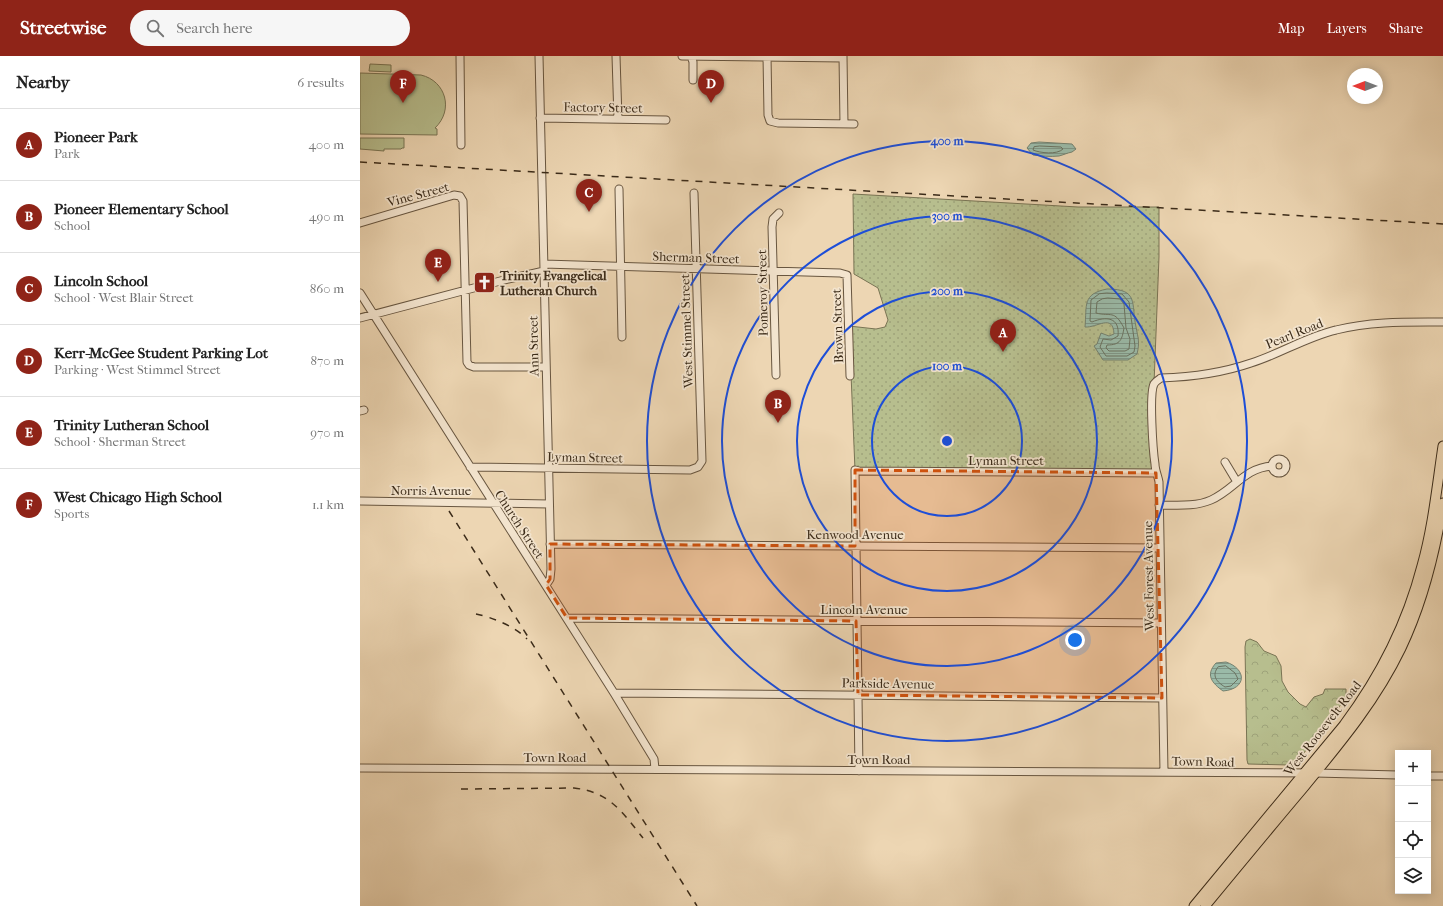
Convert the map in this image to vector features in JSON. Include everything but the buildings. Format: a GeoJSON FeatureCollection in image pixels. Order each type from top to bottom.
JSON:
{"type":"FeatureCollection","features":[{"type":"Feature","properties":{"kind":"main road","name":"West Roosevelt Road"},"geometry":{"type":"LineString","coordinates":[[1205,906],[1360,718],[1381,686],[1401,649],[1417,612],[1431,567],[1438,534],[1443,446]]}},
{"type":"Feature","properties":{"kind":"main road","name":"West Roosevelt Road"},"geometry":{"type":"LineString","coordinates":[[1194,906],[1304,774],[1363,699],[1378,676],[1407,615],[1440,502]]}},
{"type":"Feature","properties":{"kind":"street"},"geometry":{"type":"LineString","coordinates":[[460,56],[461,145]]}},
{"type":"Feature","properties":{"kind":"street","name":"Ann Street"},"geometry":{"type":"LineString","coordinates":[[539,56],[550,544],[550,579],[546,585]]}},
{"type":"Feature","properties":{"kind":"street"},"geometry":{"type":"LineString","coordinates":[[616,56],[618,119]]}},
{"type":"Feature","properties":{"kind":"street"},"geometry":{"type":"LineString","coordinates":[[682,56],[843,57],[844,124]]}},
{"type":"Feature","properties":{"kind":"street"},"geometry":{"type":"LineString","coordinates":[[691,56],[693,62],[693,80]]}},
{"type":"Feature","properties":{"kind":"street"},"geometry":{"type":"LineString","coordinates":[[767,56],[768,114],[770,121],[776,123],[854,124]]}},
{"type":"Feature","properties":{"kind":"street","name":"Factory Street"},"geometry":{"type":"LineString","coordinates":[[540,118],[666,120]]}},
{"type":"Feature","properties":{"kind":"street"},"geometry":{"type":"LineString","coordinates":[[619,189],[622,338]]}},
{"type":"Feature","properties":{"kind":"street","name":"West Stimmel Street"},"geometry":{"type":"LineString","coordinates":[[694,193],[702,461],[698,467]]}},
{"type":"Feature","properties":{"kind":"street","name":"Vine Street"},"geometry":{"type":"LineString","coordinates":[[360,223],[454,195],[460,196],[463,201],[465,290]]}},
{"type":"Feature","properties":{"kind":"street","name":"Pomeroy Street"},"geometry":{"type":"LineString","coordinates":[[776,375],[773,220],[779,213]]}},
{"type":"Feature","properties":{"kind":"street","name":"Sherman Street"},"geometry":{"type":"LineString","coordinates":[[360,318],[544,267],[621,266],[847,274]]}},
{"type":"Feature","properties":{"kind":"street","name":"Brown Street"},"geometry":{"type":"LineString","coordinates":[[847,274],[850,376]]}},
{"type":"Feature","properties":{"kind":"street"},"geometry":{"type":"LineString","coordinates":[[465,290],[466,358],[468,364],[474,367],[546,367]]}},
{"type":"Feature","properties":{"kind":"street","name":"Church Street"},"geometry":{"type":"LineString","coordinates":[[360,293],[614,693],[654,760],[655,769]]}},
{"type":"Feature","properties":{"kind":"street","name":"Pearl Road"},"geometry":{"type":"LineString","coordinates":[[1156,381],[1161,378],[1192,376],[1231,369],[1252,363],[1317,336],[1354,326],[1393,322],[1443,322]]}},
{"type":"Feature","properties":{"kind":"street","name":"West Forest Avenue"},"geometry":{"type":"LineString","coordinates":[[1156,381],[1152,390],[1154,457],[1159,482],[1164,772]]}},
{"type":"Feature","properties":{"kind":"street"},"geometry":{"type":"LineString","coordinates":[[1225,462],[1237,482]]}},
{"type":"Feature","properties":{"kind":"street"},"geometry":{"type":"LineString","coordinates":[[1159,505],[1202,503],[1217,497],[1252,471],[1272,466]]}},
{"type":"Feature","properties":{"kind":"street","name":"Lyman Street"},"geometry":{"type":"LineString","coordinates":[[470,467],[690,470],[698,467]]}},
{"type":"Feature","properties":{"kind":"street","name":"Lyman Street"},"geometry":{"type":"LineString","coordinates":[[855,546],[855,470],[1156,473]]}},
{"type":"Feature","properties":{"kind":"street","name":"Norris Avenue"},"geometry":{"type":"LineString","coordinates":[[360,501],[549,504]]}},
{"type":"Feature","properties":{"kind":"street","name":"Kenwood Avenue"},"geometry":{"type":"LineString","coordinates":[[550,544],[1159,548]]}},
{"type":"Feature","properties":{"kind":"street"},"geometry":{"type":"LineString","coordinates":[[855,546],[859,771]]}},
{"type":"Feature","properties":{"kind":"street","name":"Lincoln Avenue"},"geometry":{"type":"LineString","coordinates":[[566,618],[1161,623]]}},
{"type":"Feature","properties":{"kind":"street","name":"Parkside Avenue"},"geometry":{"type":"LineString","coordinates":[[614,693],[1162,698]]}},
{"type":"Feature","properties":{"kind":"street","name":"Town Road"},"geometry":{"type":"LineString","coordinates":[[360,768],[1315,773],[1395,775]]}},
{"type":"Feature","properties":{"kind":"street"},"geometry":{"type":"LineString","coordinates":[[1431,776],[1443,776]]}},
{"type":"Feature","properties":{"kind":"highlighted area"},"geometry":{"type":"Polygon","coordinates":[[[855,470],[1156,473],[1162,698],[858,695],[856,621],[567,618],[546,585],[550,579],[550,544],[855,546],[855,470]]]}},
{"type":"Feature","properties":{"kind":"green space"},"geometry":{"type":"Polygon","coordinates":[[[370,64],[391,65],[391,72],[369,71],[370,64]]]}},
{"type":"Feature","properties":{"kind":"green space"},"geometry":{"type":"Polygon","coordinates":[[[360,73],[421,75],[430,78],[441,90],[446,105],[441,121],[435,128],[437,129],[437,135],[360,134],[360,73]]]}},
{"type":"Feature","properties":{"kind":"green space"},"geometry":{"type":"Polygon","coordinates":[[[360,138],[404,138],[404,148],[384,149],[384,151],[360,149],[360,138]]]}},
{"type":"Feature","properties":{"kind":"green space"},"geometry":{"type":"Polygon","coordinates":[[[853,194],[1078,207],[1159,207],[1159,257],[1154,384],[1156,473],[855,470],[849,326],[876,329],[885,327],[888,320],[878,288],[854,274],[853,194]]]}},
{"type":"Feature","properties":{"kind":"green space"},"geometry":{"type":"Polygon","coordinates":[[[1250,639],[1257,642],[1264,651],[1276,656],[1281,666],[1282,681],[1288,692],[1300,704],[1306,707],[1314,697],[1323,694],[1325,689],[1346,689],[1346,698],[1295,763],[1289,765],[1248,764],[1245,647],[1246,641],[1250,639]]]}},
{"type":"Feature","properties":{"kind":"water"},"geometry":{"type":"Polygon","coordinates":[[[1031,143],[1072,144],[1076,149],[1072,152],[1059,156],[1033,155],[1027,148],[1031,143]]]}},
{"type":"Feature","properties":{"kind":"water"},"geometry":{"type":"Polygon","coordinates":[[[1107,289],[1124,292],[1132,299],[1138,346],[1137,354],[1128,360],[1103,360],[1094,346],[1097,344],[1101,333],[1109,336],[1114,334],[1111,324],[1104,323],[1085,327],[1087,302],[1093,294],[1107,289]]]}},
{"type":"Feature","properties":{"kind":"water"},"geometry":{"type":"Polygon","coordinates":[[[1226,662],[1238,669],[1241,674],[1241,678],[1237,687],[1223,691],[1213,682],[1210,675],[1216,663],[1226,662]]]}},
{"type":"Feature","properties":{"kind":"railway"},"geometry":{"type":"LineString","coordinates":[[360,162],[1443,224]]}},
{"type":"Feature","properties":{"kind":"railway"},"geometry":{"type":"LineString","coordinates":[[449,511],[697,906]]}},
{"type":"Feature","properties":{"kind":"railway"},"geometry":{"type":"LineString","coordinates":[[476,614],[489,617],[503,623],[517,630],[527,639]]}},
{"type":"Feature","properties":{"kind":"railway"},"geometry":{"type":"LineString","coordinates":[[461,789],[574,788],[586,790],[597,794],[614,805],[643,838]]}},
{"type":"Feature","properties":{"kind":"place","name":"West Chicago High School"},"geometry":{"type":"Point","coordinates":[403,103]}},
{"type":"Feature","properties":{"kind":"place","name":"Kerr-McGee Student Parking Lot"},"geometry":{"type":"Point","coordinates":[711,103]}},
{"type":"Feature","properties":{"kind":"place","name":"Lincoln School"},"geometry":{"type":"Point","coordinates":[589,212]}},
{"type":"Feature","properties":{"kind":"place","name":"Trinity Lutheran School"},"geometry":{"type":"Point","coordinates":[438,282]}},
{"type":"Feature","properties":{"kind":"place","name":"Trinity Evangelical Lutheran Church"},"geometry":{"type":"Point","coordinates":[484,282]}},
{"type":"Feature","properties":{"kind":"place","name":"Pioneer Park"},"geometry":{"type":"Point","coordinates":[1003,352]}},
{"type":"Feature","properties":{"kind":"place","name":"Pioneer Elementary School"},"geometry":{"type":"Point","coordinates":[778,423]}}]}
